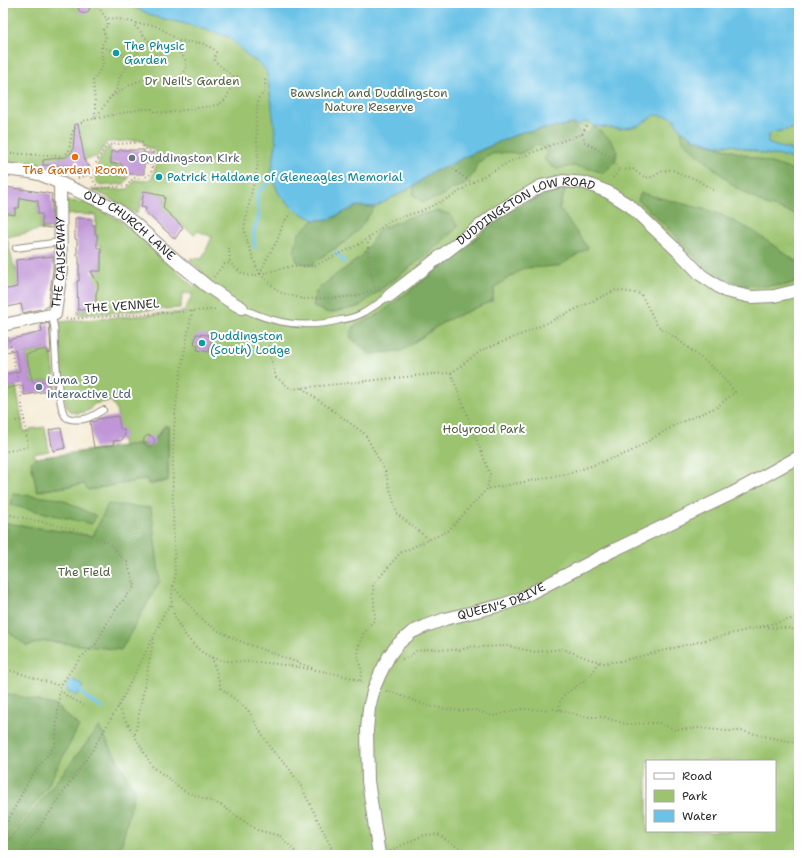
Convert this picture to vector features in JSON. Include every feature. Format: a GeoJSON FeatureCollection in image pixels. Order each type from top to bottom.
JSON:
{"type":"FeatureCollection","features":[{"type":"Feature","properties":{"kind":"street","name":"OLD CHURCH LANE"},"geometry":{"type":"LineString","coordinates":[[3,169],[42,175],[116,209],[207,286],[242,308]]}},
{"type":"Feature","properties":{"kind":"street","name":"DUDDINGSTON LOW ROAD"},"geometry":{"type":"LineString","coordinates":[[389,296],[499,211],[541,186],[563,181],[585,183],[608,192],[630,206],[701,275],[725,291],[751,297],[774,296],[799,290]]}},
{"type":"Feature","properties":{"kind":"street","name":"THE CAUSEWAY"},"geometry":{"type":"LineString","coordinates":[[4,325],[52,315],[61,270],[60,182]]}},
{"type":"Feature","properties":{"kind":"street","name":"QUEEN'S DRIVE"},"geometry":{"type":"LineString","coordinates":[[384,853],[368,781],[367,730],[369,708],[374,688],[389,656],[398,644],[412,632],[426,626],[445,619],[502,605],[519,599],[614,550],[733,493],[799,457]]}},
{"type":"Feature","properties":{"kind":"lane"},"geometry":{"type":"LineString","coordinates":[[16,248],[60,242]]}},
{"type":"Feature","properties":{"kind":"lane","name":"DUDDINGSTON LOW ROAD"},"geometry":{"type":"LineString","coordinates":[[242,308],[254,314],[285,323],[313,325],[330,323],[362,314],[389,296]]}},
{"type":"Feature","properties":{"kind":"lane"},"geometry":{"type":"LineString","coordinates":[[52,315],[54,321],[60,399],[65,416],[76,420],[84,419],[89,418],[103,410]]}},
{"type":"Feature","properties":{"kind":"path"},"geometry":{"type":"LineString","coordinates":[[94,6],[98,7],[106,18],[108,25],[104,30],[106,38],[101,46],[103,64],[93,81],[95,119]]}},
{"type":"Feature","properties":{"kind":"path"},"geometry":{"type":"LineString","coordinates":[[106,18],[154,25],[179,41],[202,43],[215,50],[215,61],[232,76],[239,76]]}},
{"type":"Feature","properties":{"kind":"path"},"geometry":{"type":"LineString","coordinates":[[109,99],[128,86],[147,79],[173,81],[185,72],[186,64],[182,56],[175,50],[149,41],[132,23]]}},
{"type":"Feature","properties":{"kind":"path"},"geometry":{"type":"LineString","coordinates":[[95,119],[117,89],[120,76],[131,60],[149,41]]}},
{"type":"Feature","properties":{"kind":"path"},"geometry":{"type":"LineString","coordinates":[[101,46],[122,54],[131,60]]}},
{"type":"Feature","properties":{"kind":"path"},"geometry":{"type":"LineString","coordinates":[[155,54],[165,53],[168,47]]}},
{"type":"Feature","properties":{"kind":"path"},"geometry":{"type":"LineString","coordinates":[[3,153],[62,156],[70,151],[72,132],[83,121],[142,109],[152,109],[155,112],[166,113],[217,105],[227,97],[232,85],[232,76]]}},
{"type":"Feature","properties":{"kind":"path"},"geometry":{"type":"LineString","coordinates":[[265,77],[265,92],[259,98],[256,112],[258,161],[244,229],[248,244],[260,274],[279,292],[303,299],[356,296],[382,286],[389,296]]}},
{"type":"Feature","properties":{"kind":"path"},"geometry":{"type":"LineString","coordinates":[[230,263],[244,275],[253,276],[292,266],[314,266],[360,244],[390,222],[421,211],[453,196],[472,183],[509,162],[582,134],[587,125]]}},
{"type":"Feature","properties":{"kind":"path"},"geometry":{"type":"LineString","coordinates":[[582,134],[585,142],[613,159],[619,170]]}},
{"type":"Feature","properties":{"kind":"path"},"geometry":{"type":"LineString","coordinates":[[142,142],[144,148],[153,152],[155,156],[151,174],[144,178],[134,178],[127,186],[99,188],[95,184],[92,173],[99,157],[108,145],[142,142]]}},
{"type":"Feature","properties":{"kind":"path"},"geometry":{"type":"LineString","coordinates":[[453,169],[472,183]]}},
{"type":"Feature","properties":{"kind":"path"},"geometry":{"type":"LineString","coordinates":[[613,178],[619,170],[633,169],[640,175],[648,178],[662,172],[673,170],[685,176],[694,178],[714,190]]}},
{"type":"Feature","properties":{"kind":"path"},"geometry":{"type":"LineString","coordinates":[[260,274],[283,224],[290,213]]}},
{"type":"Feature","properties":{"kind":"path"},"geometry":{"type":"LineString","coordinates":[[372,235],[368,243],[368,251],[375,289]]}},
{"type":"Feature","properties":{"kind":"path"},"geometry":{"type":"LineString","coordinates":[[229,248],[230,263]]}},
{"type":"Feature","properties":{"kind":"path"},"geometry":{"type":"LineString","coordinates":[[210,282],[224,265],[230,263]]}},
{"type":"Feature","properties":{"kind":"path"},"geometry":{"type":"LineString","coordinates":[[271,338],[269,352],[276,377],[291,389],[452,373],[482,350],[530,332],[616,290],[641,294],[657,325],[718,372],[735,392],[717,407],[675,425],[630,452],[571,473],[487,489]]}},
{"type":"Feature","properties":{"kind":"path","name":"THE VENNEL"},"geometry":{"type":"LineString","coordinates":[[52,315],[62,319],[216,309]]}},
{"type":"Feature","properties":{"kind":"path"},"geometry":{"type":"LineString","coordinates":[[192,311],[175,414],[173,452],[172,501],[175,577],[172,603],[178,623],[197,648],[212,657],[229,661],[256,662],[320,670]]}},
{"type":"Feature","properties":{"kind":"path"},"geometry":{"type":"LineString","coordinates":[[3,452],[28,447],[20,390],[4,325]]}},
{"type":"Feature","properties":{"kind":"path"},"geometry":{"type":"LineString","coordinates":[[173,586],[198,615],[219,631],[237,640],[320,670],[360,682],[362,671],[359,662],[358,648],[363,634],[374,619],[372,585],[400,553],[448,531],[487,489],[490,474],[452,373]]}},
{"type":"Feature","properties":{"kind":"path"},"geometry":{"type":"LineString","coordinates":[[301,388],[365,434],[385,471],[397,514],[430,540]]}},
{"type":"Feature","properties":{"kind":"path"},"geometry":{"type":"LineString","coordinates":[[16,422],[24,420]]}},
{"type":"Feature","properties":{"kind":"path"},"geometry":{"type":"LineString","coordinates":[[3,513],[73,529],[107,542],[127,562],[135,586],[112,614],[96,644],[80,658],[60,686],[55,745],[29,780],[7,823],[3,827]]}},
{"type":"Feature","properties":{"kind":"path"},"geometry":{"type":"LineString","coordinates":[[3,603],[3,614]]}},
{"type":"Feature","properties":{"kind":"path"},"geometry":{"type":"LineString","coordinates":[[19,855],[93,748],[118,707],[165,611],[172,603]]}},
{"type":"Feature","properties":{"kind":"path"},"geometry":{"type":"LineString","coordinates":[[389,656],[402,659],[416,651],[429,649],[460,650],[473,646],[508,646],[535,652],[563,649],[600,662],[621,661],[799,617]]}},
{"type":"Feature","properties":{"kind":"path"},"geometry":{"type":"LineString","coordinates":[[757,627],[787,628],[799,631]]}},
{"type":"Feature","properties":{"kind":"path"},"geometry":{"type":"LineString","coordinates":[[134,735],[155,634]]}},
{"type":"Feature","properties":{"kind":"path"},"geometry":{"type":"LineString","coordinates":[[212,657],[221,688],[248,710],[270,748],[288,768],[301,786],[334,855]]}},
{"type":"Feature","properties":{"kind":"path"},"geometry":{"type":"LineString","coordinates":[[560,710],[559,703],[565,694],[594,672],[596,665],[600,662]]}},
{"type":"Feature","properties":{"kind":"path"},"geometry":{"type":"LineString","coordinates":[[3,668],[60,686]]}},
{"type":"Feature","properties":{"kind":"path"},"geometry":{"type":"LineString","coordinates":[[374,688],[393,692],[428,706],[461,711],[475,710],[494,716],[524,709],[560,710],[587,717],[603,717],[626,724],[659,723],[674,729],[700,728],[742,731],[777,740],[799,743]]}},
{"type":"Feature","properties":{"kind":"path"},"geometry":{"type":"LineString","coordinates":[[60,690],[68,698],[84,705]]}},
{"type":"Feature","properties":{"kind":"path"},"geometry":{"type":"LineString","coordinates":[[118,707],[152,766],[186,792],[221,805],[257,830],[280,836],[299,855]]}},
{"type":"Feature","properties":{"kind":"path"},"geometry":{"type":"LineString","coordinates":[[384,853],[424,835],[438,834],[450,843],[472,855]]}},
{"type":"Feature","properties":{"kind":"green space","name":"Holyrood Park"},"geometry":{"type":"Polygon","coordinates":[[[3,3],[799,3],[799,855],[3,855],[3,389],[16,386],[24,432],[30,431],[30,429],[45,427],[49,451],[34,454],[35,458],[31,462],[37,491],[84,484],[88,490],[147,479],[149,485],[168,481],[168,426],[164,426],[153,441],[152,438],[146,438],[146,444],[149,445],[137,444],[123,446],[116,409],[110,401],[94,404],[89,410],[78,413],[72,412],[67,408],[62,387],[58,322],[184,312],[193,294],[183,293],[180,308],[78,315],[78,310],[96,309],[95,271],[101,270],[101,245],[83,245],[97,240],[97,234],[95,234],[96,215],[66,214],[66,201],[85,202],[122,222],[151,246],[195,288],[203,272],[190,261],[191,258],[202,259],[212,237],[198,231],[194,234],[183,227],[161,207],[164,203],[164,196],[144,192],[140,207],[136,214],[104,195],[91,190],[128,189],[135,180],[145,181],[152,178],[157,163],[156,151],[145,146],[142,140],[107,142],[97,157],[85,159],[85,162],[89,166],[88,171],[82,172],[78,166],[33,166],[3,162],[3,3]]]}},
{"type":"Feature","properties":{"kind":"green space"},"geometry":{"type":"Polygon","coordinates":[[[572,124],[580,132],[588,133],[594,126],[610,139],[617,151],[615,161],[604,173],[573,166],[556,169],[544,160],[548,152],[538,145],[519,154],[509,152],[492,154],[477,163],[474,173],[464,185],[450,190],[440,197],[422,202],[413,195],[414,186],[434,170],[439,170],[522,132],[572,124]]]}},
{"type":"Feature","properties":{"kind":"green space"},"geometry":{"type":"Polygon","coordinates":[[[681,130],[695,139],[799,172],[799,215],[766,205],[735,187],[683,141],[681,130]]]}},
{"type":"Feature","properties":{"kind":"green space"},"geometry":{"type":"Polygon","coordinates":[[[107,147],[110,147],[110,165],[121,166],[121,177],[129,177],[124,184],[100,186],[95,178],[96,171],[107,147]]]}},
{"type":"Feature","properties":{"kind":"green space"},"geometry":{"type":"Polygon","coordinates":[[[566,188],[559,208],[588,248],[559,266],[524,268],[495,287],[492,301],[445,321],[402,351],[370,354],[350,337],[354,326],[378,315],[446,263],[508,212],[533,200],[566,188]]]}},
{"type":"Feature","properties":{"kind":"green space"},"geometry":{"type":"Polygon","coordinates":[[[21,189],[27,189],[26,199],[38,201],[38,214],[54,214],[55,201],[55,220],[42,217],[42,227],[55,229],[44,229],[7,237],[12,260],[18,274],[17,287],[3,290],[3,214],[15,215],[15,208],[19,208],[21,189]]]}},
{"type":"Feature","properties":{"kind":"green space"},"geometry":{"type":"Polygon","coordinates":[[[641,193],[715,212],[753,231],[799,262],[799,281],[786,285],[739,285],[718,276],[696,258],[665,225],[638,200],[641,193]]]}},
{"type":"Feature","properties":{"kind":"green space"},"geometry":{"type":"Polygon","coordinates":[[[357,206],[375,207],[359,229],[345,242],[312,265],[297,262],[294,252],[299,233],[314,220],[330,219],[357,206]]]}},
{"type":"Feature","properties":{"kind":"green space"},"geometry":{"type":"Polygon","coordinates":[[[435,211],[450,214],[458,227],[429,253],[358,307],[329,313],[313,307],[316,291],[361,257],[380,229],[407,218],[435,211]]]}},
{"type":"Feature","properties":{"kind":"green space"},"geometry":{"type":"Polygon","coordinates":[[[46,349],[47,352],[52,352],[56,386],[54,390],[52,380],[33,383],[26,354],[46,349]]]}},
{"type":"Feature","properties":{"kind":"green space"},"geometry":{"type":"Polygon","coordinates":[[[165,426],[168,426],[168,480],[148,484],[147,479],[88,490],[84,484],[37,491],[31,462],[35,458],[137,444],[149,445],[152,444],[165,426]]]}},
{"type":"Feature","properties":{"kind":"green space"},"geometry":{"type":"Polygon","coordinates":[[[13,494],[61,499],[96,516],[92,524],[11,505],[13,494]]]}},
{"type":"Feature","properties":{"kind":"green space","name":"The Field"},"geometry":{"type":"Polygon","coordinates":[[[108,504],[151,508],[160,581],[121,650],[45,641],[27,646],[6,630],[6,589],[3,562],[6,523],[93,536],[108,504]]]}},
{"type":"Feature","properties":{"kind":"green space"},"geometry":{"type":"Polygon","coordinates":[[[3,693],[56,706],[79,726],[47,787],[3,845],[3,693]]]}},
{"type":"Feature","properties":{"kind":"green space"},"geometry":{"type":"Polygon","coordinates":[[[99,727],[135,791],[119,855],[3,855],[3,849],[99,727]]]}},
{"type":"Feature","properties":{"kind":"water","name":"Bawsinch and Duddingston Nature Reserve"},"geometry":{"type":"Polygon","coordinates":[[[109,3],[799,3],[799,125],[795,128],[770,133],[768,143],[799,152],[799,164],[787,157],[765,154],[732,145],[716,145],[695,139],[681,130],[672,117],[655,115],[638,126],[620,129],[594,126],[589,122],[584,122],[581,125],[572,124],[522,132],[439,170],[434,170],[414,186],[375,207],[357,206],[330,219],[314,220],[295,210],[279,194],[271,174],[276,142],[266,70],[250,58],[229,37],[186,24],[155,17],[132,6],[109,3]]]}},
{"type":"Feature","properties":{"kind":"water"},"geometry":{"type":"Polygon","coordinates":[[[74,680],[84,686],[77,696],[67,691],[67,686],[74,680]]]}},
{"type":"Feature","properties":{"kind":"building"},"geometry":{"type":"Polygon","coordinates":[[[84,2],[88,4],[90,8],[88,12],[84,14],[80,12],[78,8],[80,4],[84,2]]]}},
{"type":"Feature","properties":{"kind":"building"},"geometry":{"type":"Polygon","coordinates":[[[75,124],[78,124],[85,162],[89,166],[88,171],[82,172],[76,166],[43,165],[43,160],[66,157],[70,154],[73,150],[75,124]]]}},
{"type":"Feature","properties":{"kind":"building","name":"Duddingston Kirk"},"geometry":{"type":"Polygon","coordinates":[[[119,150],[144,150],[144,153],[153,153],[153,164],[144,163],[144,174],[122,174],[121,163],[111,164],[111,151],[119,152],[119,150]]]}},
{"type":"Feature","properties":{"kind":"building"},"geometry":{"type":"Polygon","coordinates":[[[3,187],[52,194],[51,201],[53,201],[53,228],[42,227],[42,214],[38,214],[38,201],[20,198],[19,208],[15,208],[15,215],[3,213],[3,187]]]}},
{"type":"Feature","properties":{"kind":"building"},"geometry":{"type":"Polygon","coordinates":[[[144,191],[165,197],[163,208],[183,227],[175,239],[145,212],[146,208],[141,207],[144,191]]]}},
{"type":"Feature","properties":{"kind":"building"},"geometry":{"type":"Polygon","coordinates":[[[75,218],[92,219],[92,225],[95,225],[95,234],[97,234],[97,248],[101,248],[101,271],[91,271],[98,284],[96,293],[96,309],[78,310],[77,281],[79,281],[79,256],[77,256],[77,239],[75,239],[75,218]]]}},
{"type":"Feature","properties":{"kind":"building"},"geometry":{"type":"Polygon","coordinates":[[[53,256],[53,270],[48,306],[23,313],[21,304],[3,308],[3,290],[17,287],[16,260],[53,256]]]}},
{"type":"Feature","properties":{"kind":"building"},"geometry":{"type":"Polygon","coordinates":[[[49,323],[51,352],[47,353],[46,349],[26,354],[33,383],[52,380],[54,390],[24,395],[23,385],[3,389],[3,375],[20,371],[15,350],[3,353],[3,341],[42,332],[41,325],[49,323]]]}},
{"type":"Feature","properties":{"kind":"building","name":"Duddingston (South) Lodge"},"geometry":{"type":"Polygon","coordinates":[[[196,334],[209,335],[208,336],[212,337],[209,352],[197,350],[198,345],[194,345],[196,334]]]}},
{"type":"Feature","properties":{"kind":"building"},"geometry":{"type":"Polygon","coordinates":[[[118,416],[120,428],[124,430],[125,435],[122,440],[113,441],[114,445],[94,448],[90,422],[96,421],[97,419],[118,416]]]}},
{"type":"Feature","properties":{"kind":"building"},"geometry":{"type":"Polygon","coordinates":[[[61,428],[65,448],[53,451],[49,430],[61,428]]]}},
{"type":"Feature","properties":{"kind":"building"},"geometry":{"type":"Polygon","coordinates":[[[149,435],[153,437],[155,441],[153,445],[149,447],[145,445],[143,441],[145,437],[149,435]]]}},
{"type":"Feature","properties":{"kind":"waterway"},"geometry":{"type":"LineString","coordinates":[[255,248],[254,230],[259,216],[257,202],[258,192],[274,180]]}},
{"type":"Feature","properties":{"kind":"waterway"},"geometry":{"type":"LineString","coordinates":[[336,252],[344,262]]}},
{"type":"Feature","properties":{"kind":"waterway"},"geometry":{"type":"LineString","coordinates":[[77,690],[81,691],[88,699],[103,708]]}},
{"type":"Feature","properties":{"kind":"place","name":"The Physic Garden"},"geometry":{"type":"Point","coordinates":[116,53]}},
{"type":"Feature","properties":{"kind":"place","name":"The Garden Room"},"geometry":{"type":"Point","coordinates":[75,157]}},
{"type":"Feature","properties":{"kind":"place","name":"Duddingston Kirk"},"geometry":{"type":"Point","coordinates":[132,158]}},
{"type":"Feature","properties":{"kind":"place","name":"Patrick Haldane of Gleneagles Memorial"},"geometry":{"type":"Point","coordinates":[159,177]}},
{"type":"Feature","properties":{"kind":"place","name":"Duddingston (South) Lodge"},"geometry":{"type":"Point","coordinates":[202,343]}},
{"type":"Feature","properties":{"kind":"place","name":"Luma 3D interactive Ltd"},"geometry":{"type":"Point","coordinates":[39,387]}},
{"type":"Feature","properties":{"kind":"park label","name":"Dr Neil's Garden"},"geometry":{"type":"Point","coordinates":[192,81]}}]}
